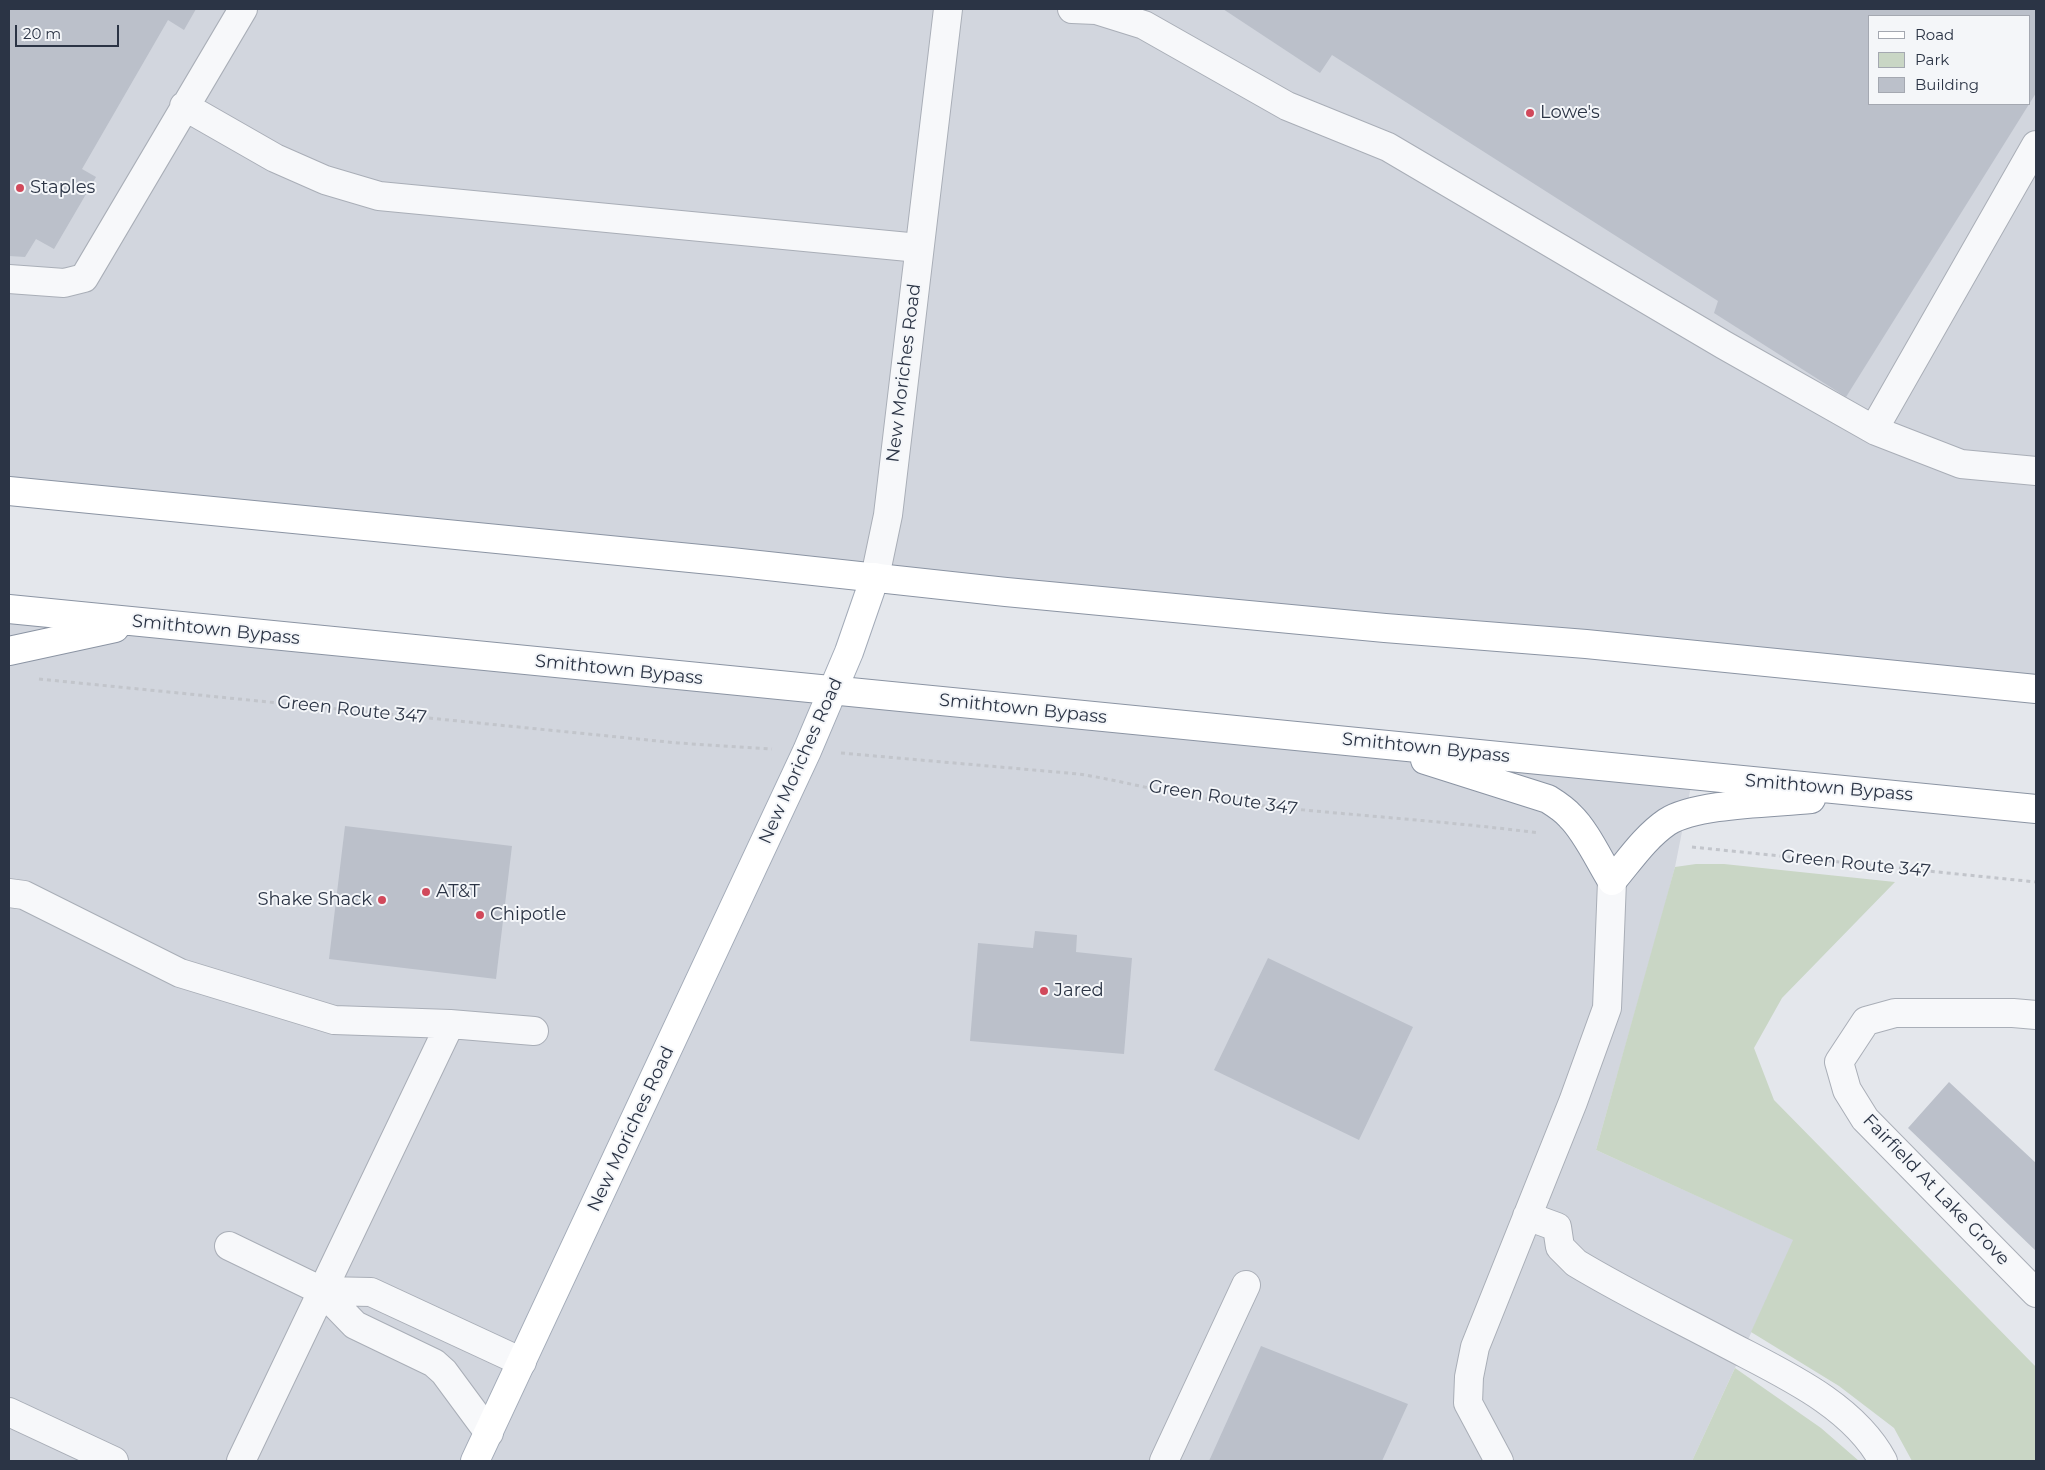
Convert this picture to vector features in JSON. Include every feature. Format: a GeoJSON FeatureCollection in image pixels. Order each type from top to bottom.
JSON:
{"type":"FeatureCollection","features":[{"type":"Feature","properties":{"kind":"main road"},"geometry":{"type":"LineString","coordinates":[[9,491],[875,577],[1006,592],[1386,628],[1586,644],[2036,689]]}},
{"type":"Feature","properties":{"kind":"main road","name":"New Moriches Road"},"geometry":{"type":"LineString","coordinates":[[475,1461],[807,751],[834,691],[875,577]]}},
{"type":"Feature","properties":{"kind":"main road","name":"Smithtown Bypass"},"geometry":{"type":"LineString","coordinates":[[9,610],[1372,742],[2036,809]]}},
{"type":"Feature","properties":{"kind":"main road"},"geometry":{"type":"LineString","coordinates":[[9,651],[141,623]]}},
{"type":"Feature","properties":{"kind":"main road"},"geometry":{"type":"LineString","coordinates":[[1372,742],[1548,799],[1570,815],[1579,826],[1612,881],[1655,833],[1678,816],[1708,808],[1881,793]]}},
{"type":"Feature","properties":{"kind":"street"},"geometry":{"type":"LineString","coordinates":[[9,279],[64,283],[84,278],[243,9]]}},
{"type":"Feature","properties":{"kind":"street","name":"New Moriches Road"},"geometry":{"type":"LineString","coordinates":[[875,577],[888,515],[948,9]]}},
{"type":"Feature","properties":{"kind":"street"},"geometry":{"type":"LineString","coordinates":[[1072,9],[1096,10],[1144,25],[1287,106],[1388,147],[1790,383],[1874,429],[1962,464],[2036,471]]}},
{"type":"Feature","properties":{"kind":"street"},"geometry":{"type":"LineString","coordinates":[[184,106],[275,158],[325,180],[380,196],[919,248]]}},
{"type":"Feature","properties":{"kind":"street"},"geometry":{"type":"LineString","coordinates":[[1874,429],[2036,145]]}},
{"type":"Feature","properties":{"kind":"street"},"geometry":{"type":"LineString","coordinates":[[1499,1461],[1468,1403],[1469,1377],[1475,1347],[1608,1008],[1612,881]]}},
{"type":"Feature","properties":{"kind":"street"},"geometry":{"type":"LineString","coordinates":[[9,893],[24,896],[180,973],[334,1020],[450,1024],[534,1032]]}},
{"type":"Feature","properties":{"kind":"street","name":"Fairfield At Lake Grove"},"geometry":{"type":"LineString","coordinates":[[2036,1015],[2013,1013],[1895,1013],[1866,1021],[1839,1062],[1847,1090],[1865,1119],[2036,1293]]}},
{"type":"Feature","properties":{"kind":"street"},"geometry":{"type":"LineString","coordinates":[[241,1461],[450,1024]]}},
{"type":"Feature","properties":{"kind":"street"},"geometry":{"type":"LineString","coordinates":[[1527,1216],[1557,1227],[1560,1247],[1576,1263],[1799,1382],[1841,1412],[1876,1448],[1883,1461]]}},
{"type":"Feature","properties":{"kind":"street"},"geometry":{"type":"LineString","coordinates":[[229,1246],[322,1291],[355,1325],[434,1363],[444,1372],[489,1433]]}},
{"type":"Feature","properties":{"kind":"street"},"geometry":{"type":"LineString","coordinates":[[1164,1461],[1246,1285]]}},
{"type":"Feature","properties":{"kind":"street"},"geometry":{"type":"LineString","coordinates":[[322,1291],[371,1292],[522,1362]]}},
{"type":"Feature","properties":{"kind":"street"},"geometry":{"type":"LineString","coordinates":[[9,1412],[114,1461]]}},
{"type":"Feature","properties":{"kind":"path","name":"Green Route 347"},"geometry":{"type":"LineString","coordinates":[[31,678],[693,744]]}},
{"type":"Feature","properties":{"kind":"path","name":"Green Route 347"},"geometry":{"type":"LineString","coordinates":[[890,756],[1079,774],[1211,799],[1276,808],[1546,834]]}},
{"type":"Feature","properties":{"kind":"path","name":"Green Route 347"},"geometry":{"type":"LineString","coordinates":[[1685,846],[2036,882]]}},
{"type":"Feature","properties":{"kind":"shaded area"},"geometry":{"type":"Polygon","coordinates":[[[9,9],[2036,9],[2036,689],[9,491],[9,9]]]}},
{"type":"Feature","properties":{"kind":"shaded area"},"geometry":{"type":"Polygon","coordinates":[[[9,610],[1693,776],[1675,867],[1596,1150],[1794,1240],[1692,1461],[9,1461],[9,610]]]}},
{"type":"Feature","properties":{"kind":"green space"},"geometry":{"type":"Polygon","coordinates":[[[1696,864],[1724,864],[1895,882],[1782,998],[1754,1048],[1774,1100],[2036,1367],[2036,1461],[1912,1461],[1894,1428],[1839,1386],[1751,1332],[1793,1240],[1596,1150],[1675,867],[1696,864]]]}},
{"type":"Feature","properties":{"kind":"green space"},"geometry":{"type":"Polygon","coordinates":[[[1735,1368],[1821,1428],[1859,1461],[1692,1461],[1735,1368]]]}},
{"type":"Feature","properties":{"kind":"building"},"geometry":{"type":"Polygon","coordinates":[[[9,9],[196,9],[184,30],[168,20],[82,169],[96,177],[54,249],[36,239],[25,257],[9,256],[9,9]]]}},
{"type":"Feature","properties":{"kind":"building"},"geometry":{"type":"Polygon","coordinates":[[[1223,9],[2036,9],[2036,93],[2030,103],[2030,15],[1868,15],[1868,105],[2028,105],[1846,397],[1714,313],[1718,301],[1332,55],[1320,73],[1223,9]]]}},
{"type":"Feature","properties":{"kind":"building"},"geometry":{"type":"Polygon","coordinates":[[[345,826],[512,846],[496,979],[329,959],[345,826]]]}},
{"type":"Feature","properties":{"kind":"building"},"geometry":{"type":"Polygon","coordinates":[[[1035,931],[1077,935],[1076,952],[1132,958],[1124,1054],[970,1041],[978,943],[1033,948],[1035,931]]]}},
{"type":"Feature","properties":{"kind":"building"},"geometry":{"type":"Polygon","coordinates":[[[1268,958],[1413,1027],[1359,1140],[1214,1070],[1268,958]]]}},
{"type":"Feature","properties":{"kind":"building"},"geometry":{"type":"Polygon","coordinates":[[[1949,1082],[2036,1163],[2036,1251],[1908,1128],[1949,1082]]]}},
{"type":"Feature","properties":{"kind":"building"},"geometry":{"type":"Polygon","coordinates":[[[1261,1346],[1408,1404],[1382,1461],[1209,1461],[1261,1346]]]}},
{"type":"Feature","properties":{"kind":"place","name":"Lowe's"},"geometry":{"type":"Point","coordinates":[1530,113]}},
{"type":"Feature","properties":{"kind":"place","name":"Staples"},"geometry":{"type":"Point","coordinates":[20,188]}},
{"type":"Feature","properties":{"kind":"place","name":"AT&T"},"geometry":{"type":"Point","coordinates":[426,892]}},
{"type":"Feature","properties":{"kind":"place","name":"Shake Shack"},"geometry":{"type":"Point","coordinates":[382,900]}},
{"type":"Feature","properties":{"kind":"place","name":"Chipotle"},"geometry":{"type":"Point","coordinates":[480,915]}},
{"type":"Feature","properties":{"kind":"place","name":"Jared"},"geometry":{"type":"Point","coordinates":[1044,991]}}]}
